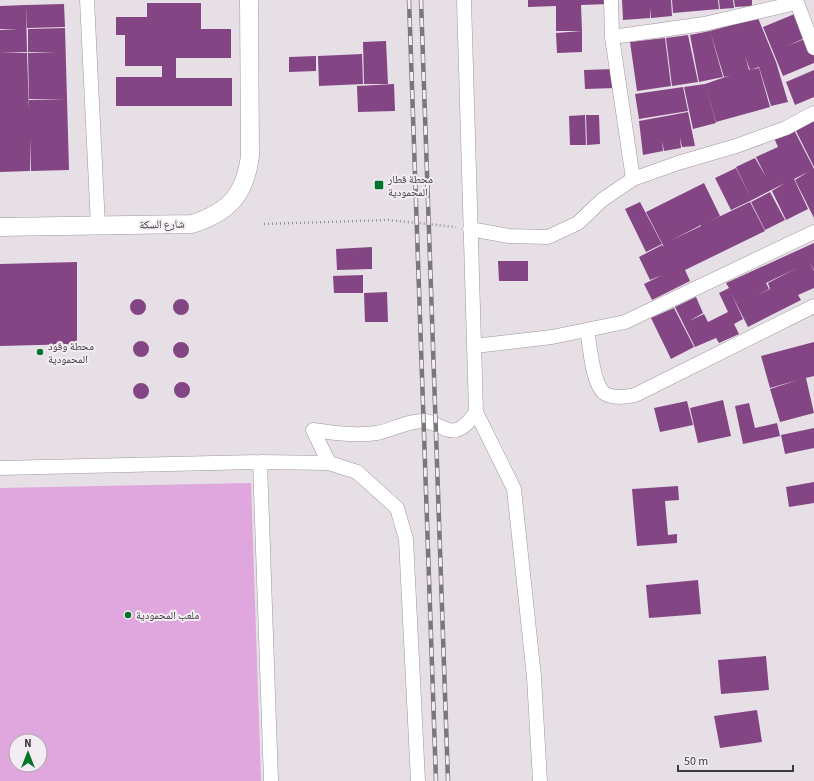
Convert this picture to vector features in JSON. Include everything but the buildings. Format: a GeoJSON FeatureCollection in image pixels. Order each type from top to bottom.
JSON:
{"type":"FeatureCollection","features":[{"type":"Feature","properties":{"kind":"street"},"geometry":{"type":"LineString","coordinates":[[87,0],[98,226]]}},
{"type":"Feature","properties":{"kind":"street","name":"شارع السكة"},"geometry":{"type":"LineString","coordinates":[[0,227],[192,224],[210,218],[226,207],[239,193],[248,175],[250,156],[249,0]]}},
{"type":"Feature","properties":{"kind":"street"},"geometry":{"type":"LineString","coordinates":[[464,0],[476,412],[514,489],[534,677],[540,781]]}},
{"type":"Feature","properties":{"kind":"street"},"geometry":{"type":"LineString","coordinates":[[611,0],[612,37],[633,179]]}},
{"type":"Feature","properties":{"kind":"street"},"geometry":{"type":"LineString","coordinates":[[612,37],[704,24],[796,2],[814,48]]}},
{"type":"Feature","properties":{"kind":"street"},"geometry":{"type":"LineString","coordinates":[[470,229],[509,236],[548,237],[578,224],[602,200],[633,179],[678,163],[736,146],[786,128],[814,113]]}},
{"type":"Feature","properties":{"kind":"street"},"geometry":{"type":"LineString","coordinates":[[475,346],[552,337],[625,322],[814,232]]}},
{"type":"Feature","properties":{"kind":"street"},"geometry":{"type":"LineString","coordinates":[[587,330],[596,381],[605,393],[618,398],[635,395],[814,306]]}},
{"type":"Feature","properties":{"kind":"street"},"geometry":{"type":"LineString","coordinates":[[329,463],[313,430],[348,434],[378,433],[403,424],[424,421],[439,424],[447,430],[454,431],[466,424],[476,412]]}},
{"type":"Feature","properties":{"kind":"street"},"geometry":{"type":"LineString","coordinates":[[260,462],[271,781]]}},
{"type":"Feature","properties":{"kind":"street"},"geometry":{"type":"LineString","coordinates":[[0,468],[260,462],[329,463],[357,472],[397,508],[406,539],[418,781]]}},
{"type":"Feature","properties":{"kind":"path"},"geometry":{"type":"LineString","coordinates":[[264,224],[388,220],[470,229]]}},
{"type":"Feature","properties":{"kind":"shaded area","name":"ملعب المحمودية"},"geometry":{"type":"Polygon","coordinates":[[[251,483],[261,781],[0,781],[0,488],[251,483]]]}},
{"type":"Feature","properties":{"kind":"railway"},"geometry":{"type":"LineString","coordinates":[[409,0],[436,781]]}},
{"type":"Feature","properties":{"kind":"railway"},"geometry":{"type":"LineString","coordinates":[[421,0],[448,781]]}},
{"type":"Feature","properties":{"kind":"place","name":"محطة قطار المحمودية"},"geometry":{"type":"Point","coordinates":[379,185]}},
{"type":"Feature","properties":{"kind":"place","name":"محطة وقود المحمودية"},"geometry":{"type":"Point","coordinates":[40,352]}},
{"type":"Feature","properties":{"kind":"place","name":"ملعب المحمودية"},"geometry":{"type":"Point","coordinates":[128,615]}}]}
